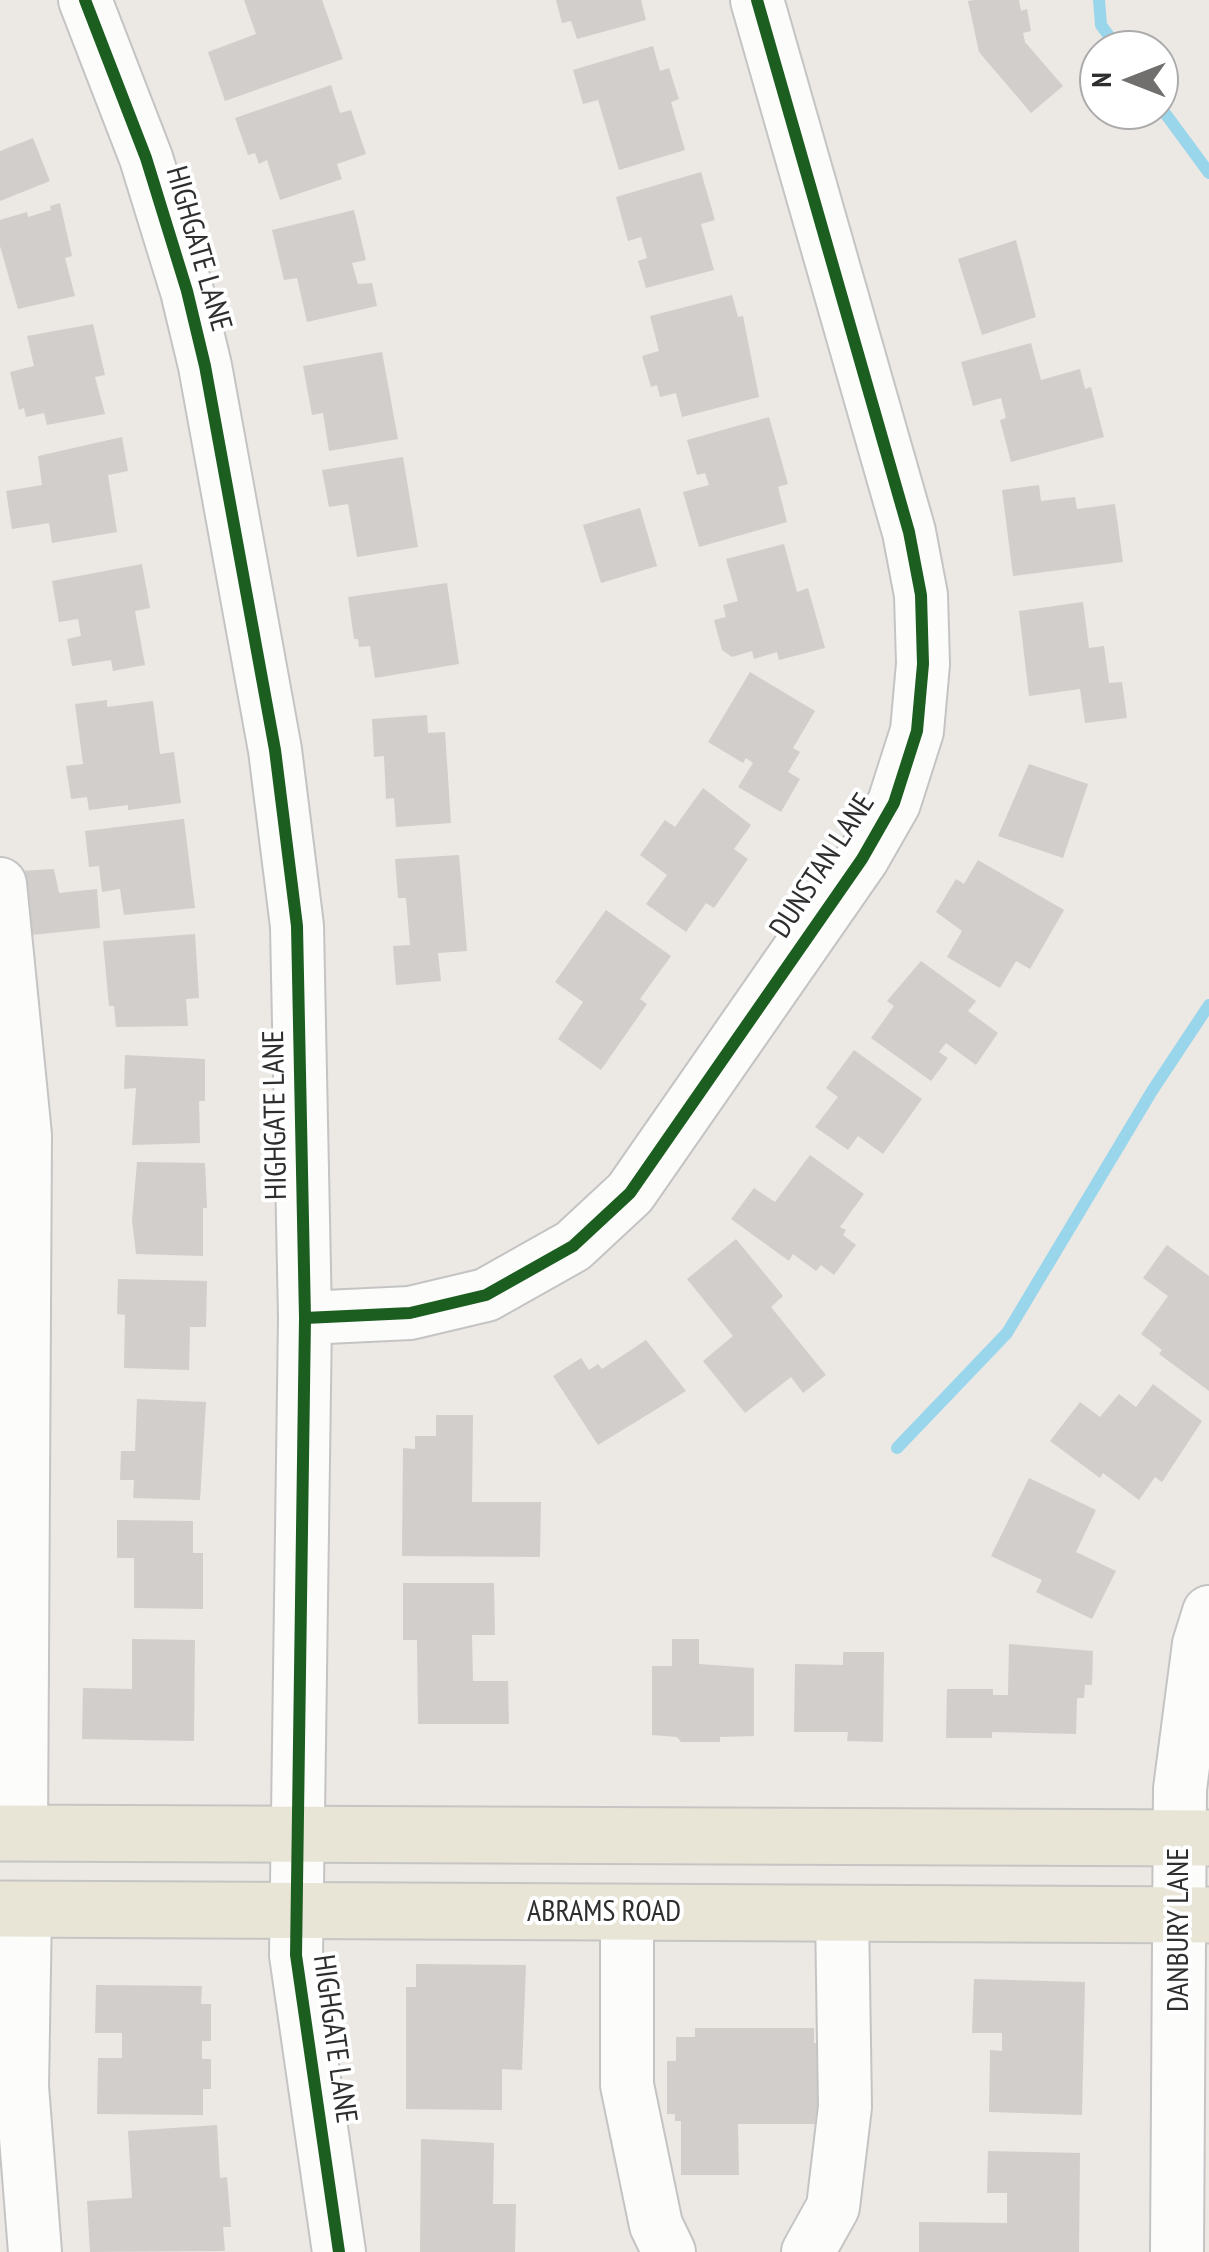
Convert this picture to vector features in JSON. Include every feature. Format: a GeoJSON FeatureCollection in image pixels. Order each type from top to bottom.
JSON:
{"type":"FeatureCollection","features":[{"type":"Feature","properties":{"kind":"main road"},"geometry":{"type":"LineString","coordinates":[[10,1833],[1195,1838]]}},
{"type":"Feature","properties":{"kind":"main road","name":"ABRAMS ROAD"},"geometry":{"type":"LineString","coordinates":[[12,1909],[1195,1915]]}},
{"type":"Feature","properties":{"kind":"street","name":"HIGHGATE LANE"},"geometry":{"type":"LineString","coordinates":[[85,0],[146,158],[205,366],[275,750],[296,926],[305,1318],[296,1954],[339,2252]]}},
{"type":"Feature","properties":{"kind":"street","name":"DUNSTAN LANE"},"geometry":{"type":"LineString","coordinates":[[305,1318],[410,1313],[486,1295],[574,1246],[630,1193],[862,859],[894,804],[917,731],[924,664],[922,595],[909,532],[757,0]]}},
{"type":"Feature","properties":{"kind":"street"},"geometry":{"type":"LineString","coordinates":[[0,884],[25,1135],[10,1833]]}},
{"type":"Feature","properties":{"kind":"street","name":"DANBURY LANE"},"geometry":{"type":"LineString","coordinates":[[1178,2252],[1195,1915],[1195,1838],[1184,1748],[1199,1644],[1209,1612]]}},
{"type":"Feature","properties":{"kind":"street"},"geometry":{"type":"LineString","coordinates":[[12,1909],[35,2252]]}},
{"type":"Feature","properties":{"kind":"street"},"geometry":{"type":"LineString","coordinates":[[627,1912],[627,2085],[656,2225],[670,2252]]}},
{"type":"Feature","properties":{"kind":"street"},"geometry":{"type":"LineString","coordinates":[[808,2252],[833,2207],[845,2107],[842,1913]]}},
{"type":"Feature","properties":{"kind":"building"},"geometry":{"type":"Polygon","coordinates":[[[244,0],[322,0],[343,59],[225,101],[208,52],[256,34],[244,0]]]}},
{"type":"Feature","properties":{"kind":"building"},"geometry":{"type":"Polygon","coordinates":[[[556,0],[641,0],[646,20],[577,39],[571,21],[562,23],[556,0]]]}},
{"type":"Feature","properties":{"kind":"building"},"geometry":{"type":"Polygon","coordinates":[[[1019,0],[1021,11],[1027,9],[1031,31],[1023,33],[1025,42],[1063,86],[1031,113],[979,52],[968,1],[1019,0]]]}},
{"type":"Feature","properties":{"kind":"building"},"geometry":{"type":"Polygon","coordinates":[[[653,46],[660,71],[669,68],[679,99],[671,102],[685,150],[619,170],[598,100],[583,104],[573,70],[653,46]]]}},
{"type":"Feature","properties":{"kind":"building"},"geometry":{"type":"Polygon","coordinates":[[[331,85],[340,113],[351,110],[366,154],[337,164],[342,179],[280,200],[267,160],[259,164],[255,153],[248,155],[235,118],[331,85]]]}},
{"type":"Feature","properties":{"kind":"building"},"geometry":{"type":"Polygon","coordinates":[[[33,138],[50,181],[0,201],[0,151],[33,138]]]}},
{"type":"Feature","properties":{"kind":"building"},"geometry":{"type":"Polygon","coordinates":[[[701,172],[715,220],[701,224],[714,270],[646,288],[638,261],[647,258],[641,237],[628,241],[616,197],[701,172]]]}},
{"type":"Feature","properties":{"kind":"building"},"geometry":{"type":"Polygon","coordinates":[[[60,203],[72,256],[65,258],[75,296],[18,309],[0,246],[0,220],[27,212],[28,217],[60,203]]]}},
{"type":"Feature","properties":{"kind":"building"},"geometry":{"type":"Polygon","coordinates":[[[354,210],[366,260],[352,263],[358,284],[372,283],[377,306],[307,322],[297,278],[284,280],[272,230],[354,210]]]}},
{"type":"Feature","properties":{"kind":"building"},"geometry":{"type":"Polygon","coordinates":[[[1016,240],[1036,317],[982,335],[958,259],[1016,240]]]}},
{"type":"Feature","properties":{"kind":"building"},"geometry":{"type":"Polygon","coordinates":[[[732,295],[738,317],[743,316],[759,397],[682,417],[676,393],[660,397],[657,385],[651,387],[642,356],[659,351],[650,316],[732,295]]]}},
{"type":"Feature","properties":{"kind":"building"},"geometry":{"type":"Polygon","coordinates":[[[93,324],[105,375],[95,377],[105,414],[47,425],[44,413],[26,417],[24,408],[19,410],[10,372],[34,366],[27,336],[93,324]]]}},
{"type":"Feature","properties":{"kind":"building"},"geometry":{"type":"Polygon","coordinates":[[[1031,343],[1041,380],[1080,369],[1085,389],[1091,387],[1104,437],[1011,462],[1000,420],[1006,418],[1001,398],[973,406],[961,362],[1031,343]]]}},
{"type":"Feature","properties":{"kind":"building"},"geometry":{"type":"Polygon","coordinates":[[[382,352],[398,439],[329,451],[323,413],[312,415],[303,366],[382,352]]]}},
{"type":"Feature","properties":{"kind":"building"},"geometry":{"type":"Polygon","coordinates":[[[769,417],[788,484],[778,487],[787,522],[699,547],[683,492],[709,485],[705,473],[697,475],[687,440],[769,417]]]}},
{"type":"Feature","properties":{"kind":"building"},"geometry":{"type":"Polygon","coordinates":[[[122,437],[128,471],[108,475],[117,532],[52,543],[49,523],[12,529],[6,491],[42,485],[38,456],[122,437]]]}},
{"type":"Feature","properties":{"kind":"building"},"geometry":{"type":"Polygon","coordinates":[[[403,457],[418,547],[357,557],[348,504],[329,507],[322,470],[403,457]]]}},
{"type":"Feature","properties":{"kind":"building"},"geometry":{"type":"Polygon","coordinates":[[[1039,485],[1041,501],[1075,497],[1077,509],[1115,504],[1123,562],[1013,576],[1002,490],[1039,485]]]}},
{"type":"Feature","properties":{"kind":"building"},"geometry":{"type":"Polygon","coordinates":[[[640,508],[657,566],[601,583],[583,525],[640,508]]]}},
{"type":"Feature","properties":{"kind":"building"},"geometry":{"type":"Polygon","coordinates":[[[784,544],[797,592],[808,588],[825,648],[779,660],[777,652],[754,659],[752,651],[732,657],[722,650],[714,620],[726,617],[723,605],[738,601],[726,559],[784,544]]]}},
{"type":"Feature","properties":{"kind":"building"},"geometry":{"type":"Polygon","coordinates":[[[142,564],[150,608],[135,611],[145,665],[113,671],[111,660],[72,666],[67,639],[81,636],[78,619],[59,622],[52,581],[142,564]]]}},
{"type":"Feature","properties":{"kind":"building"},"geometry":{"type":"Polygon","coordinates":[[[447,583],[459,664],[375,678],[370,646],[359,647],[358,639],[354,639],[348,597],[447,583]]]}},
{"type":"Feature","properties":{"kind":"building"},"geometry":{"type":"Polygon","coordinates":[[[1083,602],[1089,648],[1104,646],[1109,683],[1122,682],[1127,718],[1085,723],[1080,689],[1029,696],[1019,611],[1083,602]]]}},
{"type":"Feature","properties":{"kind":"building"},"geometry":{"type":"Polygon","coordinates":[[[750,672],[815,711],[793,748],[800,752],[788,772],[800,779],[781,812],[738,787],[753,763],[746,758],[743,763],[708,742],[750,672]]]}},
{"type":"Feature","properties":{"kind":"building"},"geometry":{"type":"Polygon","coordinates":[[[107,700],[107,707],[153,701],[160,754],[174,752],[181,803],[89,810],[87,797],[71,799],[66,766],[83,764],[75,704],[107,700]]]}},
{"type":"Feature","properties":{"kind":"building"},"geometry":{"type":"Polygon","coordinates":[[[427,715],[428,733],[445,732],[451,823],[396,827],[394,798],[386,799],[384,756],[374,757],[372,719],[427,715]]]}},
{"type":"Feature","properties":{"kind":"building"},"geometry":{"type":"Polygon","coordinates":[[[1029,764],[1088,784],[1063,858],[998,836],[1029,764]]]}},
{"type":"Feature","properties":{"kind":"building"},"geometry":{"type":"Polygon","coordinates":[[[703,788],[751,825],[734,849],[748,859],[714,908],[706,903],[686,932],[646,904],[667,875],[640,855],[665,820],[675,827],[703,788]]]}},
{"type":"Feature","properties":{"kind":"building"},"geometry":{"type":"Polygon","coordinates":[[[184,819],[195,908],[124,915],[120,889],[102,892],[99,866],[89,867],[85,831],[184,819]]]}},
{"type":"Feature","properties":{"kind":"building"},"geometry":{"type":"Polygon","coordinates":[[[459,855],[467,951],[438,953],[441,981],[396,985],[393,946],[410,945],[406,898],[398,898],[395,859],[459,855]]]}},
{"type":"Feature","properties":{"kind":"building"},"geometry":{"type":"Polygon","coordinates":[[[978,860],[1064,910],[1030,969],[1016,961],[1000,988],[947,957],[962,931],[936,912],[956,879],[964,884],[978,860]]]}},
{"type":"Feature","properties":{"kind":"building"},"geometry":{"type":"Polygon","coordinates":[[[54,869],[59,893],[97,889],[100,928],[22,936],[20,871],[54,869]]]}},
{"type":"Feature","properties":{"kind":"building"},"geometry":{"type":"Polygon","coordinates":[[[606,910],[671,956],[640,999],[647,1004],[601,1070],[558,1039],[583,1002],[555,982],[606,910]]]}},
{"type":"Feature","properties":{"kind":"building"},"geometry":{"type":"Polygon","coordinates":[[[195,934],[199,998],[186,999],[188,1026],[116,1027],[114,1006],[109,1006],[103,941],[195,934]]]}},
{"type":"Feature","properties":{"kind":"building"},"geometry":{"type":"Polygon","coordinates":[[[921,961],[976,1001],[968,1011],[998,1033],[976,1065],[946,1043],[939,1052],[948,1058],[931,1081],[871,1038],[894,1006],[887,1001],[921,961]]]}},
{"type":"Feature","properties":{"kind":"building"},"geometry":{"type":"Polygon","coordinates":[[[854,1050],[922,1099],[883,1154],[858,1136],[848,1150],[815,1127],[838,1097],[826,1088],[854,1050]]]}},
{"type":"Feature","properties":{"kind":"building"},"geometry":{"type":"Polygon","coordinates":[[[125,1055],[205,1059],[205,1101],[199,1101],[200,1143],[132,1145],[136,1088],[124,1089],[125,1055]]]}},
{"type":"Feature","properties":{"kind":"building"},"geometry":{"type":"Polygon","coordinates":[[[810,1155],[864,1194],[840,1227],[846,1230],[843,1235],[856,1245],[834,1275],[821,1265],[816,1271],[793,1254],[789,1261],[731,1219],[754,1188],[775,1202],[810,1155]]]}},
{"type":"Feature","properties":{"kind":"building"},"geometry":{"type":"Polygon","coordinates":[[[137,1162],[205,1163],[203,1256],[136,1254],[132,1220],[137,1162]]]}},
{"type":"Feature","properties":{"kind":"building"},"geometry":{"type":"Polygon","coordinates":[[[736,1239],[783,1296],[771,1307],[826,1375],[803,1393],[791,1377],[745,1413],[703,1361],[733,1336],[687,1279],[736,1239]]]}},
{"type":"Feature","properties":{"kind":"building"},"geometry":{"type":"Polygon","coordinates":[[[1167,1245],[1209,1276],[1209,1391],[1159,1354],[1162,1350],[1141,1334],[1168,1296],[1143,1278],[1167,1245]]]}},
{"type":"Feature","properties":{"kind":"building"},"geometry":{"type":"Polygon","coordinates":[[[118,1279],[207,1281],[206,1327],[190,1327],[189,1370],[124,1368],[125,1315],[117,1314],[118,1279]]]}},
{"type":"Feature","properties":{"kind":"building"},"geometry":{"type":"Polygon","coordinates":[[[646,1340],[686,1391],[598,1445],[553,1376],[581,1358],[589,1370],[598,1364],[602,1369],[646,1340]]]}},
{"type":"Feature","properties":{"kind":"building"},"geometry":{"type":"Polygon","coordinates":[[[1153,1384],[1202,1421],[1162,1482],[1155,1477],[1139,1500],[1103,1473],[1100,1478],[1050,1441],[1080,1402],[1100,1417],[1119,1394],[1136,1407],[1153,1384]]]}},
{"type":"Feature","properties":{"kind":"building"},"geometry":{"type":"Polygon","coordinates":[[[137,1399],[206,1402],[200,1500],[133,1498],[134,1480],[120,1480],[121,1451],[135,1451],[137,1399]]]}},
{"type":"Feature","properties":{"kind":"building"},"geometry":{"type":"Polygon","coordinates":[[[436,1415],[473,1415],[472,1502],[541,1502],[540,1557],[402,1556],[403,1448],[415,1449],[415,1436],[436,1436],[436,1415]]]}},
{"type":"Feature","properties":{"kind":"building"},"geometry":{"type":"Polygon","coordinates":[[[1029,1478],[1096,1510],[1076,1552],[1116,1571],[1092,1619],[1036,1592],[1042,1580],[991,1556],[1029,1478]]]}},
{"type":"Feature","properties":{"kind":"building"},"geometry":{"type":"Polygon","coordinates":[[[117,1520],[193,1521],[193,1553],[203,1553],[203,1609],[134,1608],[134,1558],[117,1558],[117,1520]]]}},
{"type":"Feature","properties":{"kind":"building"},"geometry":{"type":"Polygon","coordinates":[[[403,1583],[494,1583],[495,1635],[472,1635],[473,1681],[508,1681],[509,1724],[418,1724],[417,1640],[403,1640],[403,1583]]]}},
{"type":"Feature","properties":{"kind":"building"},"geometry":{"type":"Polygon","coordinates":[[[132,1639],[195,1640],[194,1741],[82,1739],[83,1688],[132,1689],[132,1639]]]}},
{"type":"Feature","properties":{"kind":"building"},"geometry":{"type":"Polygon","coordinates":[[[672,1639],[699,1639],[699,1664],[754,1668],[754,1736],[720,1737],[720,1742],[681,1742],[677,1737],[652,1735],[652,1666],[672,1666],[672,1639]]]}},
{"type":"Feature","properties":{"kind":"building"},"geometry":{"type":"Polygon","coordinates":[[[1009,1644],[1093,1651],[1092,1685],[1085,1685],[1084,1698],[1077,1698],[1076,1734],[992,1732],[992,1738],[946,1738],[947,1689],[993,1689],[993,1695],[1008,1695],[1009,1644]]]}},
{"type":"Feature","properties":{"kind":"building"},"geometry":{"type":"Polygon","coordinates":[[[843,1652],[884,1652],[883,1742],[847,1741],[848,1732],[794,1732],[795,1664],[843,1665],[843,1652]]]}},
{"type":"Feature","properties":{"kind":"building"},"geometry":{"type":"Polygon","coordinates":[[[416,1964],[526,1965],[522,2070],[502,2069],[502,2110],[406,2109],[406,1987],[416,1987],[416,1964]]]}},
{"type":"Feature","properties":{"kind":"building"},"geometry":{"type":"Polygon","coordinates":[[[974,1979],[1085,1982],[1082,2115],[989,2112],[990,2050],[1002,2051],[1002,2033],[972,2033],[974,1979]]]}},
{"type":"Feature","properties":{"kind":"building"},"geometry":{"type":"Polygon","coordinates":[[[96,1985],[202,1986],[201,2004],[211,2004],[211,2041],[202,2041],[202,2059],[211,2059],[211,2089],[203,2089],[203,2115],[97,2114],[98,2058],[122,2058],[122,2033],[95,2033],[96,1985]]]}},
{"type":"Feature","properties":{"kind":"building"},"geometry":{"type":"Polygon","coordinates":[[[695,2028],[814,2028],[814,2043],[825,2043],[826,2124],[738,2124],[739,2175],[681,2175],[681,2121],[675,2121],[675,2114],[667,2114],[667,2061],[676,2061],[676,2037],[695,2037],[695,2028]]]}},
{"type":"Feature","properties":{"kind":"building"},"geometry":{"type":"Polygon","coordinates":[[[217,2125],[220,2178],[227,2177],[231,2227],[223,2227],[225,2251],[90,2252],[87,2201],[132,2198],[128,2131],[217,2125]]]}},
{"type":"Feature","properties":{"kind":"building"},"geometry":{"type":"Polygon","coordinates":[[[421,2139],[494,2143],[493,2204],[516,2204],[515,2252],[420,2252],[421,2139]]]}},
{"type":"Feature","properties":{"kind":"building"},"geometry":{"type":"Polygon","coordinates":[[[988,2151],[1080,2153],[1079,2252],[919,2252],[919,2222],[1007,2223],[1007,2193],[987,2193],[988,2151]]]}},
{"type":"Feature","properties":{"kind":"waterway"},"geometry":{"type":"LineString","coordinates":[[1099,0],[1105,30]]}},
{"type":"Feature","properties":{"kind":"waterway"},"geometry":{"type":"LineString","coordinates":[[1177,130],[1209,173]]}},
{"type":"Feature","properties":{"kind":"waterway"},"geometry":{"type":"LineString","coordinates":[[897,1448],[1007,1333],[1152,1091],[1209,1005]]}},
{"type":"Feature","properties":{"kind":"cycle path"},"geometry":{"type":"LineString","coordinates":[[85,0],[146,158],[187,291],[205,366],[275,750],[297,926],[305,1318],[296,1955],[339,2252]]}},
{"type":"Feature","properties":{"kind":"cycle path"},"geometry":{"type":"LineString","coordinates":[[305,1318],[410,1313],[486,1295],[573,1246],[630,1193],[862,859],[894,803],[917,731],[923,664],[921,595],[909,532],[757,0]]}}]}
